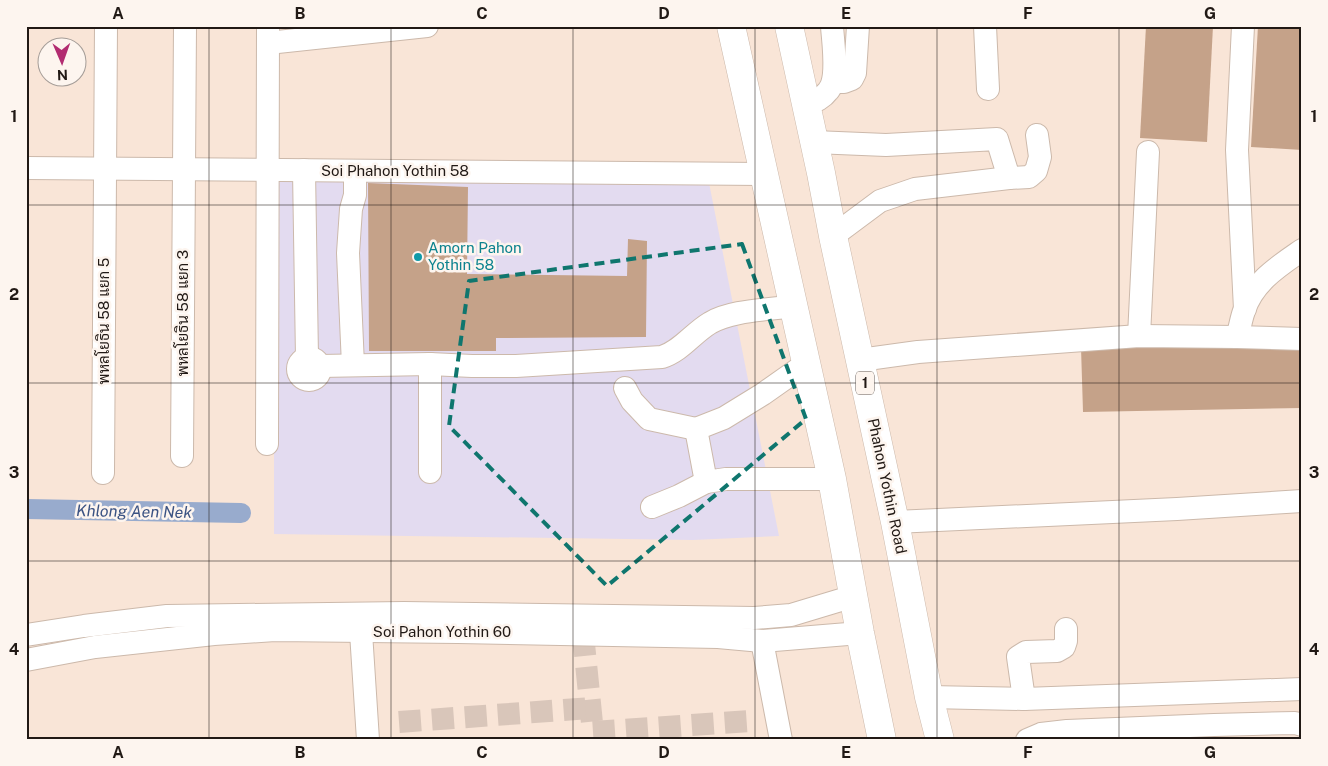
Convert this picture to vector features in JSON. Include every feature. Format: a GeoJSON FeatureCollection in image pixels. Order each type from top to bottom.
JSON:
{"type":"FeatureCollection","features":[{"type":"Feature","properties":{"kind":"main road"},"geometry":{"type":"LineString","coordinates":[[731,26],[832,479],[882,740]]}},
{"type":"Feature","properties":{"kind":"main road","name":"Phahon Yothin Road"},"geometry":{"type":"LineString","coordinates":[[789,26],[895,522],[930,696],[942,739]]}},
{"type":"Feature","properties":{"kind":"street","name":"พหลโยธิน 58 แยก 5"},"geometry":{"type":"LineString","coordinates":[[103,473],[106,26]]}},
{"type":"Feature","properties":{"kind":"street","name":"พหลโยธิน 58 แยก 3"},"geometry":{"type":"LineString","coordinates":[[182,456],[185,26]]}},
{"type":"Feature","properties":{"kind":"street"},"geometry":{"type":"LineString","coordinates":[[267,444],[268,34],[427,26]]}},
{"type":"Feature","properties":{"kind":"street"},"geometry":{"type":"LineString","coordinates":[[806,106],[820,99],[829,90],[833,82],[832,26]]}},
{"type":"Feature","properties":{"kind":"street"},"geometry":{"type":"LineString","coordinates":[[833,82],[844,82],[852,79],[855,73],[858,26]]}},
{"type":"Feature","properties":{"kind":"street"},"geometry":{"type":"LineString","coordinates":[[985,26],[988,89]]}},
{"type":"Feature","properties":{"kind":"street"},"geometry":{"type":"LineString","coordinates":[[1244,26],[1237,150],[1245,309]]}},
{"type":"Feature","properties":{"kind":"street"},"geometry":{"type":"LineString","coordinates":[[833,236],[880,201],[915,189],[1029,177],[1036,171],[1040,157],[1037,134]]}},
{"type":"Feature","properties":{"kind":"street"},"geometry":{"type":"LineString","coordinates":[[814,142],[886,145],[997,139],[1009,178]]}},
{"type":"Feature","properties":{"kind":"street"},"geometry":{"type":"LineString","coordinates":[[1138,336],[1148,152]]}},
{"type":"Feature","properties":{"kind":"street","name":"Soi Phahon Yothin 58"},"geometry":{"type":"LineString","coordinates":[[26,168],[764,174]]}},
{"type":"Feature","properties":{"kind":"street"},"geometry":{"type":"LineString","coordinates":[[304,170],[313,362],[516,366],[662,357],[687,342],[710,323],[731,314],[794,306]]}},
{"type":"Feature","properties":{"kind":"street"},"geometry":{"type":"LineString","coordinates":[[353,364],[348,253],[351,209],[355,195],[355,170]]}},
{"type":"Feature","properties":{"kind":"street"},"geometry":{"type":"LineString","coordinates":[[1237,337],[1245,309],[1256,287],[1270,273],[1302,250]]}},
{"type":"Feature","properties":{"kind":"street"},"geometry":{"type":"LineString","coordinates":[[860,360],[918,352],[1138,336],[1302,339]]}},
{"type":"Feature","properties":{"kind":"street"},"geometry":{"type":"LineString","coordinates":[[625,388],[632,401],[649,419],[696,429],[724,418],[763,394],[806,363]]}},
{"type":"Feature","properties":{"kind":"street"},"geometry":{"type":"LineString","coordinates":[[430,364],[430,472]]}},
{"type":"Feature","properties":{"kind":"street"},"geometry":{"type":"LineString","coordinates":[[696,429],[706,482]]}},
{"type":"Feature","properties":{"kind":"street"},"geometry":{"type":"LineString","coordinates":[[652,507],[680,496],[706,482],[726,480],[832,479]]}},
{"type":"Feature","properties":{"kind":"street"},"geometry":{"type":"LineString","coordinates":[[895,522],[1168,510],[1302,501]]}},
{"type":"Feature","properties":{"kind":"street","name":"Soi Pahon Yothin 60"},"geometry":{"type":"LineString","coordinates":[[26,635],[167,616],[360,622],[754,618],[791,615],[854,596]]}},
{"type":"Feature","properties":{"kind":"street"},"geometry":{"type":"LineString","coordinates":[[360,622],[368,740]]}},
{"type":"Feature","properties":{"kind":"street","name":"Soi Pahon Yothin 60"},"geometry":{"type":"LineString","coordinates":[[26,660],[96,647],[214,634],[360,622]]}},
{"type":"Feature","properties":{"kind":"street","name":"Soi Pahon Yothin 60"},"geometry":{"type":"LineString","coordinates":[[405,622],[718,637],[762,641],[860,633]]}},
{"type":"Feature","properties":{"kind":"street"},"geometry":{"type":"LineString","coordinates":[[1024,698],[1018,657],[1026,652],[1057,651],[1064,647],[1066,628]]}},
{"type":"Feature","properties":{"kind":"street"},"geometry":{"type":"LineString","coordinates":[[762,641],[781,740]]}},
{"type":"Feature","properties":{"kind":"street"},"geometry":{"type":"LineString","coordinates":[[930,696],[1024,698],[1302,689]]}},
{"type":"Feature","properties":{"kind":"street"},"geometry":{"type":"LineString","coordinates":[[1027,740],[1042,734],[1067,731],[1214,732],[1295,723],[1302,725]]}},
{"type":"Feature","properties":{"kind":"highlighted area"},"geometry":{"type":"Polygon","coordinates":[[[742,244],[806,419],[607,586],[449,426],[469,281],[742,244]]]}},
{"type":"Feature","properties":{"kind":"shaded area"},"geometry":{"type":"Polygon","coordinates":[[[274,178],[709,183],[779,536],[693,540],[274,534],[274,178]]]}},
{"type":"Feature","properties":{"kind":"building"},"geometry":{"type":"Polygon","coordinates":[[[1146,26],[1213,26],[1207,142],[1140,138],[1146,26]]]}},
{"type":"Feature","properties":{"kind":"building"},"geometry":{"type":"Polygon","coordinates":[[[1258,26],[1302,26],[1302,150],[1251,147],[1258,26]]]}},
{"type":"Feature","properties":{"kind":"building","name":"Amorn Pahon Yothin 58"},"geometry":{"type":"Polygon","coordinates":[[[368,183],[468,187],[467,274],[627,276],[628,239],[647,241],[646,337],[496,338],[496,351],[369,351],[368,183]]]}},
{"type":"Feature","properties":{"kind":"building"},"geometry":{"type":"Polygon","coordinates":[[[1302,343],[1302,408],[1083,412],[1081,348],[1302,343]]]}},
{"type":"Feature","properties":{"kind":"waterway","name":"Khlong Aen Nek"},"geometry":{"type":"LineString","coordinates":[[26,509],[241,513]]}},
{"type":"Feature","properties":{"kind":"tunnel"},"geometry":{"type":"LineString","coordinates":[[583,634],[592,723]]}},
{"type":"Feature","properties":{"kind":"tunnel"},"geometry":{"type":"LineString","coordinates":[[399,722],[591,708]]}},
{"type":"Feature","properties":{"kind":"tunnel"},"geometry":{"type":"LineString","coordinates":[[593,732],[750,721]]}},
{"type":"Feature","properties":{"kind":"place","name":"Amorn Pahon Yothin 58"},"geometry":{"type":"Point","coordinates":[418,257]}}]}
